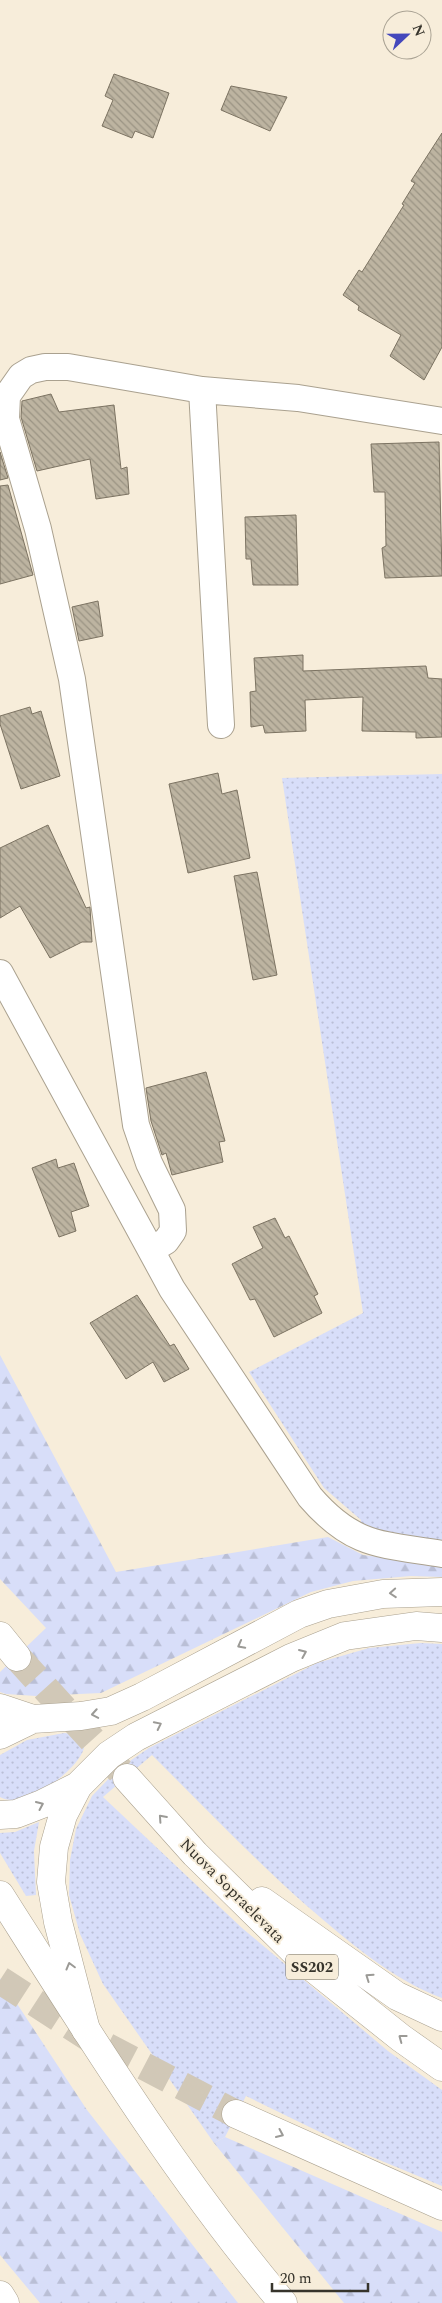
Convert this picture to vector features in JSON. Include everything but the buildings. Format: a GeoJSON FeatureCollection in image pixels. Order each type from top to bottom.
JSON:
{"type":"FeatureCollection","features":[{"type":"Feature","properties":{"kind":"main road"},"geometry":{"type":"LineString","coordinates":[[0,1735],[32,1720],[81,1716],[111,1711],[142,1698],[300,1614],[328,1604],[382,1594],[442,1592]]}},
{"type":"Feature","properties":{"kind":"main road"},"geometry":{"type":"LineString","coordinates":[[0,1815],[16,1814],[42,1804],[78,1786],[109,1755],[136,1737],[291,1658],[345,1636],[416,1626],[442,1628]]}},
{"type":"Feature","properties":{"kind":"main road"},"geometry":{"type":"LineString","coordinates":[[0,1636],[18,1657]]}},
{"type":"Feature","properties":{"kind":"main road"},"geometry":{"type":"LineString","coordinates":[[0,1708],[32,1720]]}},
{"type":"Feature","properties":{"kind":"main road","name":"Nuova Sopraelevata"},"geometry":{"type":"LineString","coordinates":[[127,1778],[195,1854],[303,1960],[401,2038],[442,2067]]}},
{"type":"Feature","properties":{"kind":"main road"},"geometry":{"type":"LineString","coordinates":[[78,1786],[64,1815],[54,1848],[51,1882],[58,1922],[86,2030]]}},
{"type":"Feature","properties":{"kind":"main road"},"geometry":{"type":"LineString","coordinates":[[195,1854],[397,1996],[442,2017]]}},
{"type":"Feature","properties":{"kind":"main road"},"geometry":{"type":"LineString","coordinates":[[0,1895],[140,2112],[232,2242],[282,2303]]}},
{"type":"Feature","properties":{"kind":"main road"},"geometry":{"type":"LineString","coordinates":[[236,2114],[442,2206]]}},
{"type":"Feature","properties":{"kind":"main road"},"geometry":{"type":"LineString","coordinates":[[0,2295],[6,2303]]}},
{"type":"Feature","properties":{"kind":"street"},"geometry":{"type":"LineString","coordinates":[[151,1250],[166,1241],[174,1232],[172,1210],[149,1163],[136,1125],[72,679],[46,561],[6,419],[7,396],[21,376],[31,370],[45,367],[78,369],[202,390],[298,398],[442,421]]}},
{"type":"Feature","properties":{"kind":"street"},"geometry":{"type":"LineString","coordinates":[[202,390],[221,725]]}},
{"type":"Feature","properties":{"kind":"street"},"geometry":{"type":"LineString","coordinates":[[0,973],[172,1288],[310,1497],[326,1516],[348,1532],[370,1542],[442,1554]]}},
{"type":"Feature","properties":{"kind":"green space"},"geometry":{"type":"Polygon","coordinates":[[[442,774],[442,1544],[385,1535],[360,1524],[361,1520],[324,1488],[249,1372],[363,1313],[282,778],[442,774]]]}},
{"type":"Feature","properties":{"kind":"green space"},"geometry":{"type":"Polygon","coordinates":[[[0,1355],[116,1572],[328,1537],[363,1555],[442,1565],[442,1577],[411,1576],[353,1581],[311,1592],[101,1693],[36,1696],[0,1692],[0,1672],[46,1628],[0,1579],[0,1355]]]}},
{"type":"Feature","properties":{"kind":"green space"},"geometry":{"type":"Polygon","coordinates":[[[421,1643],[442,1644],[442,1998],[405,1981],[371,1958],[338,1932],[307,1906],[228,1832],[152,1755],[103,1797],[242,1928],[388,2051],[442,2090],[442,2186],[365,2154],[246,2096],[225,2137],[214,2143],[103,1984],[80,1934],[69,1895],[70,1860],[76,1829],[92,1796],[118,1769],[149,1748],[317,1663],[369,1648],[421,1643]]]}},
{"type":"Feature","properties":{"kind":"green space"},"geometry":{"type":"Polygon","coordinates":[[[64,1733],[77,1737],[84,1748],[72,1767],[61,1777],[35,1794],[10,1800],[0,1797],[0,1755],[27,1740],[64,1733]]]}},
{"type":"Feature","properties":{"kind":"green space"},"geometry":{"type":"Polygon","coordinates":[[[39,1822],[34,1851],[36,1895],[26,1896],[0,1853],[0,1833],[15,1832],[39,1822]]]}},
{"type":"Feature","properties":{"kind":"green space"},"geometry":{"type":"Polygon","coordinates":[[[0,1978],[87,2110],[238,2303],[40,2303],[0,2255],[0,1978]]]}},
{"type":"Feature","properties":{"kind":"green space"},"geometry":{"type":"Polygon","coordinates":[[[225,2137],[442,2232],[442,2303],[344,2303],[214,2143],[225,2137]]]}},
{"type":"Feature","properties":{"kind":"tunnel"},"geometry":{"type":"LineString","coordinates":[[17,1657],[124,1775]]}},
{"type":"Feature","properties":{"kind":"tunnel"},"geometry":{"type":"LineString","coordinates":[[0,1980],[88,2037],[236,2114]]}}]}
